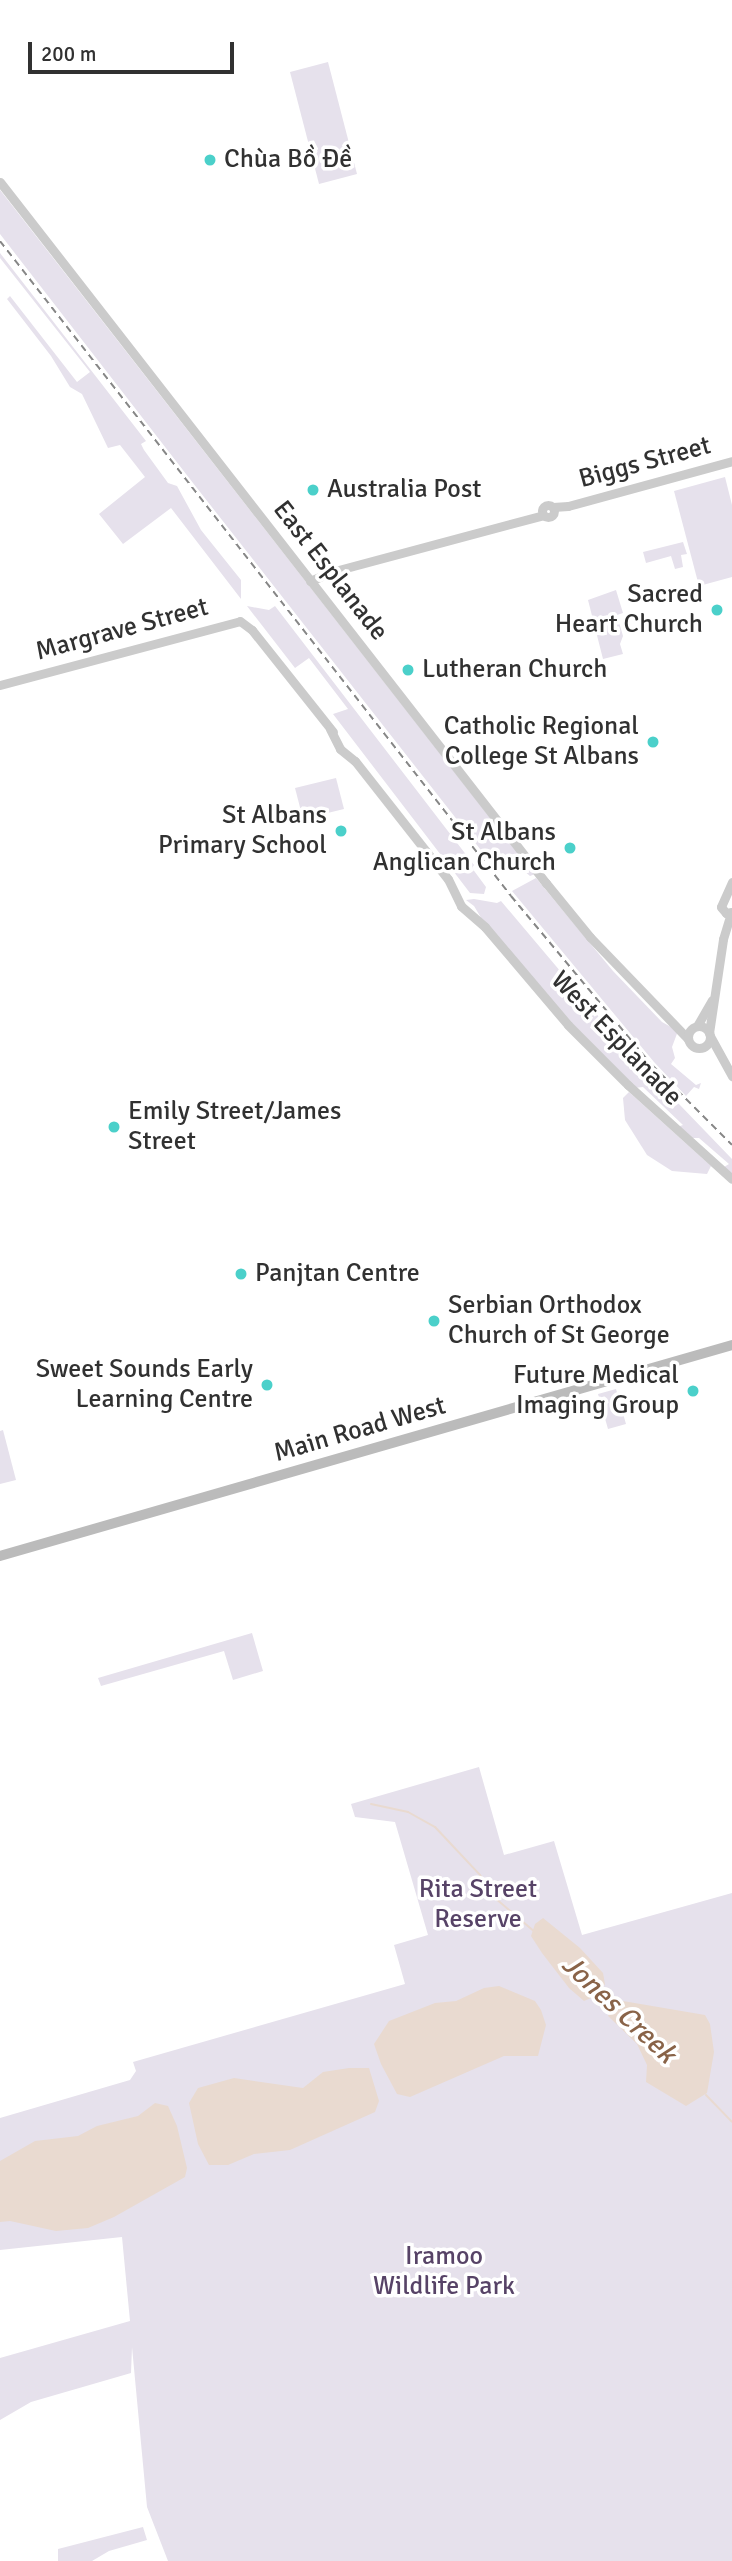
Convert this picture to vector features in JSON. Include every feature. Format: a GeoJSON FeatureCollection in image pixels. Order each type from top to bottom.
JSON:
{"type":"FeatureCollection","features":[{"type":"Feature","properties":{"kind":"main road","name":"Main Road West"},"geometry":{"type":"LineString","coordinates":[[0,1556],[732,1345]]}},
{"type":"Feature","properties":{"kind":"street","name":"East Esplanade"},"geometry":{"type":"LineString","coordinates":[[0,182],[546,883],[590,937],[688,1039]]}},
{"type":"Feature","properties":{"kind":"street","name":"Biggs Street"},"geometry":{"type":"LineString","coordinates":[[310,581],[543,512],[548,505],[553,510],[732,461]]}},
{"type":"Feature","properties":{"kind":"street","name":"Margrave Street"},"geometry":{"type":"LineString","coordinates":[[0,685],[230,623],[244,622],[253,631]]}},
{"type":"Feature","properties":{"kind":"street","name":"West Esplanade"},"geometry":{"type":"LineString","coordinates":[[253,631],[455,889],[474,909],[478,920],[568,1024],[628,1085],[732,1179]]}},
{"type":"Feature","properties":{"kind":"street"},"geometry":{"type":"LineString","coordinates":[[699,1048],[708,1043],[710,1035],[732,881]]}},
{"type":"Feature","properties":{"kind":"street"},"geometry":{"type":"LineString","coordinates":[[714,995],[688,1039],[691,1045],[718,1055]]}},
{"type":"Feature","properties":{"kind":"street","name":"East Esplanade"},"geometry":{"type":"LineString","coordinates":[[660,1012],[695,1026]]}},
{"type":"Feature","properties":{"kind":"street"},"geometry":{"type":"LineString","coordinates":[[695,1026],[703,1026],[710,1035],[718,1055],[732,1076]]}},
{"type":"Feature","properties":{"kind":"green space"},"geometry":{"type":"Polygon","coordinates":[[[328,62],[357,174],[319,184],[290,72],[328,62]]]}},
{"type":"Feature","properties":{"kind":"green space"},"geometry":{"type":"Polygon","coordinates":[[[0,190],[535,874],[530,876],[503,853],[491,863],[193,483],[0,234],[0,190]]]}},
{"type":"Feature","properties":{"kind":"green space"},"geometry":{"type":"Polygon","coordinates":[[[0,253],[146,441],[141,444],[144,450],[168,483],[177,486],[201,530],[241,580],[241,599],[171,508],[123,544],[99,514],[145,477],[120,445],[108,448],[82,394],[70,387],[51,356],[7,299],[10,296],[77,382],[90,372],[0,258],[0,253]]]}},
{"type":"Feature","properties":{"kind":"green space"},"geometry":{"type":"Polygon","coordinates":[[[725,477],[732,505],[732,577],[699,586],[674,491],[725,477]]]}},
{"type":"Feature","properties":{"kind":"green space"},"geometry":{"type":"Polygon","coordinates":[[[683,542],[687,554],[681,555],[683,567],[675,569],[671,556],[646,563],[643,552],[683,542]]]}},
{"type":"Feature","properties":{"kind":"green space"},"geometry":{"type":"Polygon","coordinates":[[[616,590],[623,613],[617,615],[623,636],[620,644],[623,654],[603,659],[588,600],[616,590]]]}},
{"type":"Feature","properties":{"kind":"green space"},"geometry":{"type":"Polygon","coordinates":[[[247,606],[269,610],[275,606],[474,865],[472,868],[486,887],[484,894],[470,893],[333,714],[348,709],[309,658],[295,668],[247,606]]]}},
{"type":"Feature","properties":{"kind":"green space"},"geometry":{"type":"Polygon","coordinates":[[[336,778],[344,809],[303,819],[295,788],[336,778]]]}},
{"type":"Feature","properties":{"kind":"green space"},"geometry":{"type":"Polygon","coordinates":[[[536,878],[613,971],[662,1022],[678,1031],[672,1047],[675,1058],[671,1064],[696,1085],[701,1083],[699,1089],[694,1087],[686,1096],[654,1062],[512,891],[536,878]]]}},
{"type":"Feature","properties":{"kind":"green space"},"geometry":{"type":"Polygon","coordinates":[[[466,900],[497,903],[501,901],[626,1049],[732,1159],[732,1175],[724,1167],[729,1164],[699,1138],[690,1138],[677,1127],[683,1125],[643,1087],[634,1088],[558,1010],[483,921],[474,906],[466,900]]]}},
{"type":"Feature","properties":{"kind":"green space"},"geometry":{"type":"Polygon","coordinates":[[[629,1092],[711,1166],[707,1174],[672,1171],[647,1155],[625,1120],[623,1098],[629,1092]]]}},
{"type":"Feature","properties":{"kind":"green space"},"geometry":{"type":"Polygon","coordinates":[[[616,1389],[626,1424],[608,1429],[598,1394],[616,1389]]]}},
{"type":"Feature","properties":{"kind":"green space"},"geometry":{"type":"Polygon","coordinates":[[[3,1430],[16,1480],[0,1484],[0,1431],[3,1430]]]}},
{"type":"Feature","properties":{"kind":"green space"},"geometry":{"type":"Polygon","coordinates":[[[252,1633],[263,1671],[233,1680],[224,1651],[101,1686],[98,1678],[252,1633]]]}},
{"type":"Feature","properties":{"kind":"green space","name":"Iramoo Wildlife Park"},"geometry":{"type":"Polygon","coordinates":[[[479,1767],[504,1855],[554,1841],[582,1935],[732,1893],[732,2561],[168,2561],[147,2507],[132,2347],[131,2373],[31,2402],[0,2420],[0,2358],[130,2321],[122,2237],[0,2250],[0,2118],[130,2080],[136,2071],[133,2062],[405,1984],[394,1945],[428,1935],[395,1822],[355,1817],[351,1804],[479,1767]]]}},
{"type":"Feature","properties":{"kind":"green space"},"geometry":{"type":"Polygon","coordinates":[[[143,2527],[147,2540],[109,2551],[92,2561],[58,2561],[58,2549],[143,2527]]]}},
{"type":"Feature","properties":{"kind":"water"},"geometry":{"type":"Polygon","coordinates":[[[543,1918],[580,1948],[603,1973],[605,1984],[598,1995],[584,2001],[569,1988],[542,1953],[531,1936],[535,1924],[543,1918]]]}},
{"type":"Feature","properties":{"kind":"water"},"geometry":{"type":"Polygon","coordinates":[[[499,1986],[535,2001],[541,2010],[546,2025],[538,2056],[504,2056],[410,2097],[397,2094],[374,2044],[389,2021],[435,2003],[456,2001],[484,1988],[499,1986]]]}},
{"type":"Feature","properties":{"kind":"water"},"geometry":{"type":"Polygon","coordinates":[[[617,2000],[705,2015],[710,2024],[714,2052],[707,2093],[686,2106],[646,2082],[647,2065],[637,2044],[608,2016],[617,2000]]]}},
{"type":"Feature","properties":{"kind":"water"},"geometry":{"type":"Polygon","coordinates":[[[369,2068],[379,2101],[375,2112],[290,2150],[254,2154],[228,2165],[209,2165],[198,2144],[189,2103],[198,2088],[234,2078],[303,2088],[323,2072],[369,2068]]]}},
{"type":"Feature","properties":{"kind":"water"},"geometry":{"type":"Polygon","coordinates":[[[155,2103],[168,2106],[177,2126],[187,2168],[185,2177],[114,2217],[88,2228],[56,2231],[10,2221],[0,2222],[0,2161],[35,2141],[78,2136],[97,2126],[138,2116],[155,2103]]]}},
{"type":"Feature","properties":{"kind":"waterway","name":"Jones Creek"},"geometry":{"type":"LineString","coordinates":[[371,1804],[408,1812],[435,1827],[480,1875],[495,1898],[535,1932]]}},
{"type":"Feature","properties":{"kind":"waterway","name":"Jones Creek"},"geometry":{"type":"LineString","coordinates":[[601,1988],[618,2002]]}},
{"type":"Feature","properties":{"kind":"waterway","name":"Jones Creek"},"geometry":{"type":"LineString","coordinates":[[706,2095],[732,2122]]}},
{"type":"Feature","properties":{"kind":"railway"},"geometry":{"type":"LineString","coordinates":[[0,241],[511,896],[652,1065],[732,1145]]}},
{"type":"Feature","properties":{"kind":"place","name":"Chùa Bồ Đề"},"geometry":{"type":"Point","coordinates":[210,160]}},
{"type":"Feature","properties":{"kind":"place","name":"Australia Post"},"geometry":{"type":"Point","coordinates":[313,490]}},
{"type":"Feature","properties":{"kind":"place","name":"Sacred Heart Church"},"geometry":{"type":"Point","coordinates":[717,610]}},
{"type":"Feature","properties":{"kind":"place","name":"Lutheran Church"},"geometry":{"type":"Point","coordinates":[408,670]}},
{"type":"Feature","properties":{"kind":"place","name":"Catholic Regional College St Albans"},"geometry":{"type":"Point","coordinates":[653,742]}},
{"type":"Feature","properties":{"kind":"place","name":"St Albans Primary School"},"geometry":{"type":"Point","coordinates":[341,831]}},
{"type":"Feature","properties":{"kind":"place","name":"St Albans Anglican Church"},"geometry":{"type":"Point","coordinates":[570,848]}},
{"type":"Feature","properties":{"kind":"place","name":"Emily Street/James Street"},"geometry":{"type":"Point","coordinates":[114,1127]}},
{"type":"Feature","properties":{"kind":"place","name":"Panjtan Centre"},"geometry":{"type":"Point","coordinates":[241,1274]}},
{"type":"Feature","properties":{"kind":"place","name":"Serbian Orthodox Church of St George"},"geometry":{"type":"Point","coordinates":[434,1321]}},
{"type":"Feature","properties":{"kind":"place","name":"Sweet Sounds Early Learning Centre"},"geometry":{"type":"Point","coordinates":[267,1385]}},
{"type":"Feature","properties":{"kind":"place","name":"Future Medical Imaging Group"},"geometry":{"type":"Point","coordinates":[693,1391]}},
{"type":"Feature","properties":{"kind":"park label","name":"Rita Street Reserve"},"geometry":{"type":"Point","coordinates":[478,1905]}}]}
